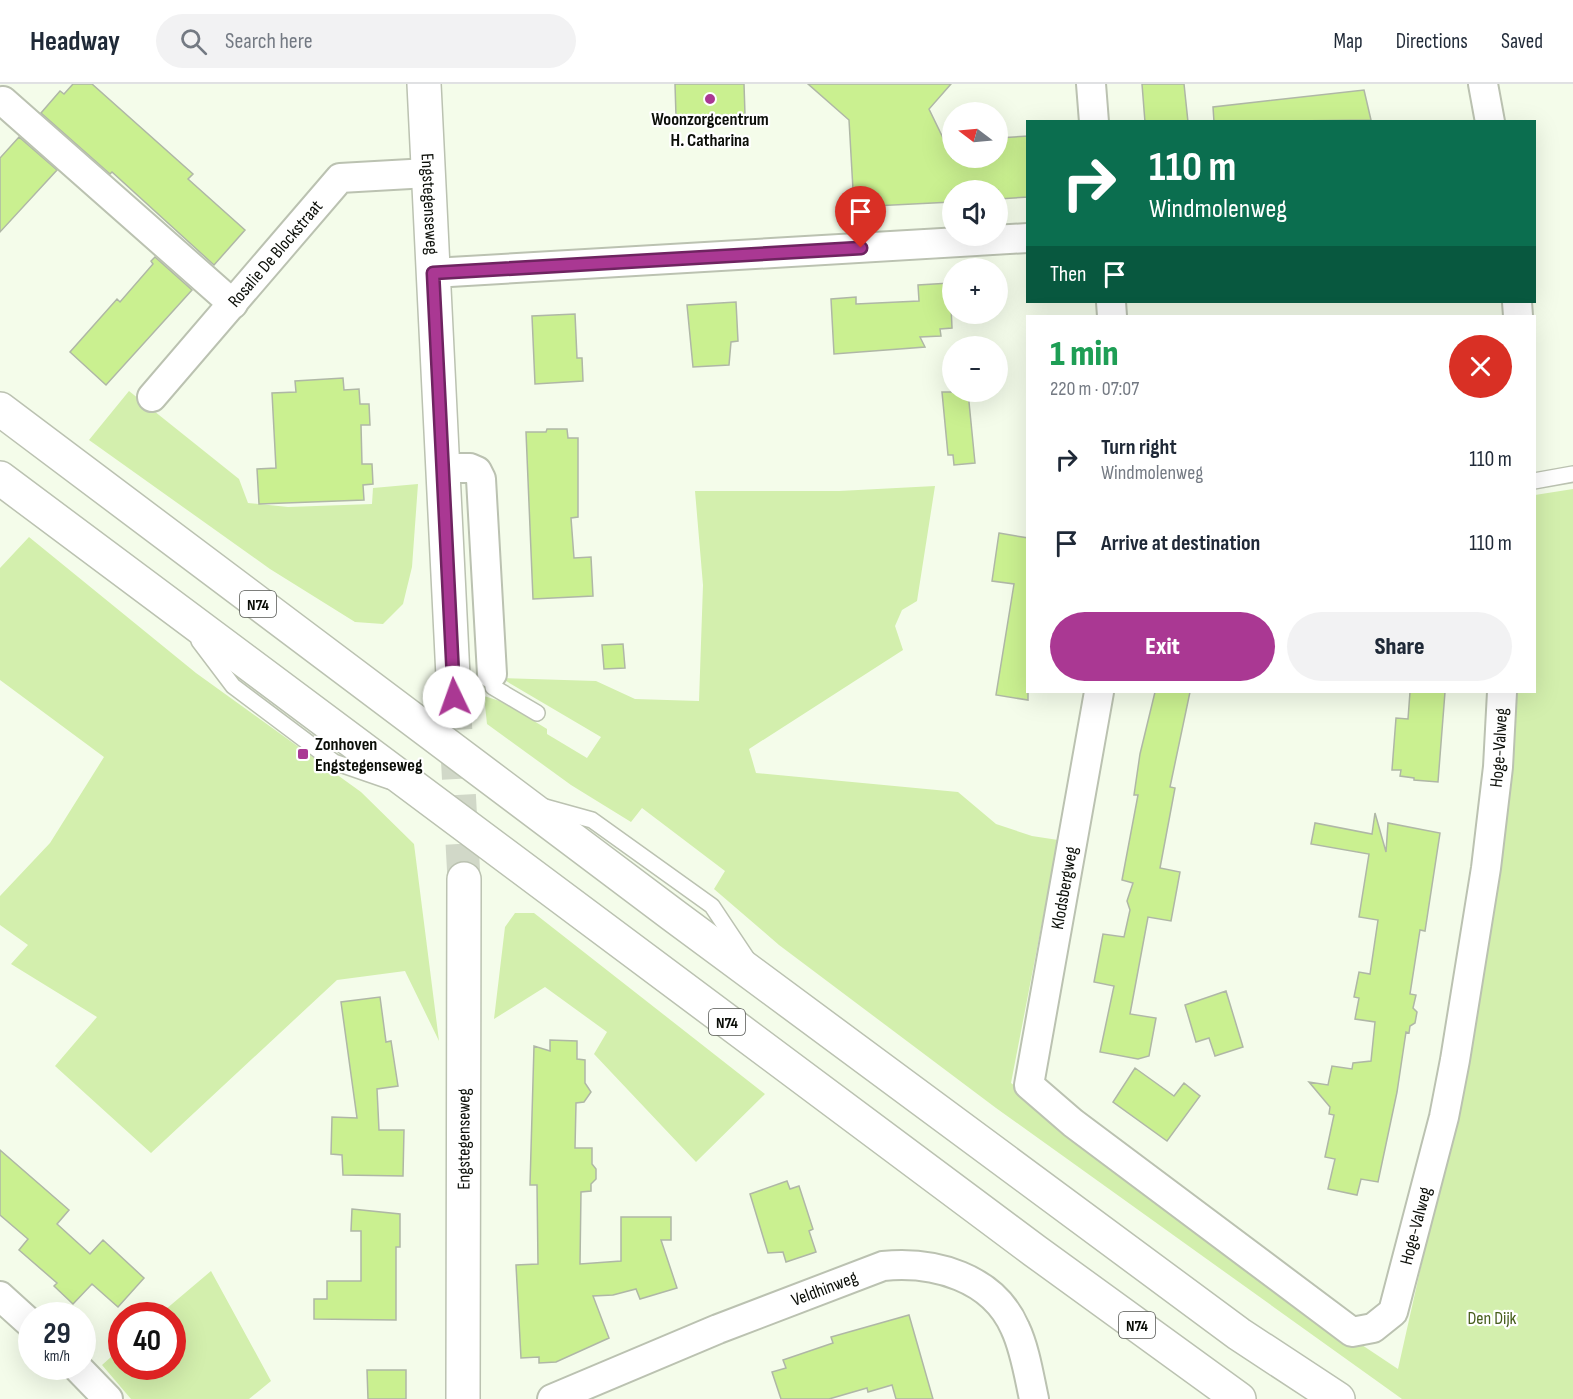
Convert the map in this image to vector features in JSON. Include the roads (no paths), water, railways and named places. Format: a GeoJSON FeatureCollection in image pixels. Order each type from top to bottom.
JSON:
{"type":"FeatureCollection","features":[{"type":"Feature","properties":{"kind":"main road","name":"Engstegenseweg"},"geometry":{"type":"LineString","coordinates":[[424,84],[454,697]]}},
{"type":"Feature","properties":{"kind":"main road","name":"N74"},"geometry":{"type":"LineString","coordinates":[[0,410],[518,799],[1239,1334],[1338,1399]]}},
{"type":"Feature","properties":{"kind":"main road","name":"N74"},"geometry":{"type":"LineString","coordinates":[[0,478],[1035,1251],[1239,1399]]}},
{"type":"Feature","properties":{"kind":"main road","name":"Engstegenseweg"},"geometry":{"type":"LineString","coordinates":[[463,1399],[464,879]]}},
{"type":"Feature","properties":{"kind":"street"},"geometry":{"type":"LineString","coordinates":[[1090,84],[1094,120]]}},
{"type":"Feature","properties":{"kind":"street"},"geometry":{"type":"LineString","coordinates":[[1483,84],[1490,120]]}},
{"type":"Feature","properties":{"kind":"street"},"geometry":{"type":"LineString","coordinates":[[3,101],[233,304]]}},
{"type":"Feature","properties":{"kind":"street","name":"Rosalie De Blockstraat"},"geometry":{"type":"LineString","coordinates":[[152,397],[340,178],[428,173]]}},
{"type":"Feature","properties":{"kind":"street"},"geometry":{"type":"LineString","coordinates":[[433,273],[1026,238]]}},
{"type":"Feature","properties":{"kind":"street"},"geometry":{"type":"LineString","coordinates":[[443,468],[470,468],[477,471],[484,490],[492,674]]}},
{"type":"Feature","properties":{"kind":"street","name":"Klodsbergweg"},"geometry":{"type":"LineString","coordinates":[[1029,1085],[1099,693]]}},
{"type":"Feature","properties":{"kind":"street","name":"Hoge-Valweg"},"geometry":{"type":"LineString","coordinates":[[1029,1085],[1073,1123],[1352,1332],[1373,1328],[1393,1312],[1444,1117],[1453,1071],[1486,868],[1498,767],[1502,693]]}},
{"type":"Feature","properties":{"kind":"street","name":"Veldhinweg"},"geometry":{"type":"LineString","coordinates":[[552,1399],[729,1325],[883,1266],[906,1264],[939,1269],[972,1280],[998,1300],[1016,1328],[1034,1399]]}},
{"type":"Feature","properties":{"kind":"street"},"geometry":{"type":"LineString","coordinates":[[0,1296],[18,1312]]}},
{"type":"Feature","properties":{"kind":"street"},"geometry":{"type":"LineString","coordinates":[[90,1380],[108,1399]]}},
{"type":"Feature","properties":{"kind":"lane"},"geometry":{"type":"LineString","coordinates":[[1536,481],[1573,474]]}},
{"type":"Feature","properties":{"kind":"lane"},"geometry":{"type":"LineString","coordinates":[[492,674],[493,687],[537,713]]}},
{"type":"Feature","properties":{"kind":"tunnel"},"geometry":{"type":"LineString","coordinates":[[454,697],[464,879]]}},
{"type":"Feature","properties":{"kind":"place","name":"Woonzorgcentrum H. Catharina"},"geometry":{"type":"Point","coordinates":[710,99]}},
{"type":"Feature","properties":{"kind":"place","name":"Zonhoven Engstegenseweg"},"geometry":{"type":"Point","coordinates":[303,754]}},
{"type":"Feature","properties":{"kind":"park label","name":"Den Dijk"},"geometry":{"type":"Point","coordinates":[1492,1318]}}]}
